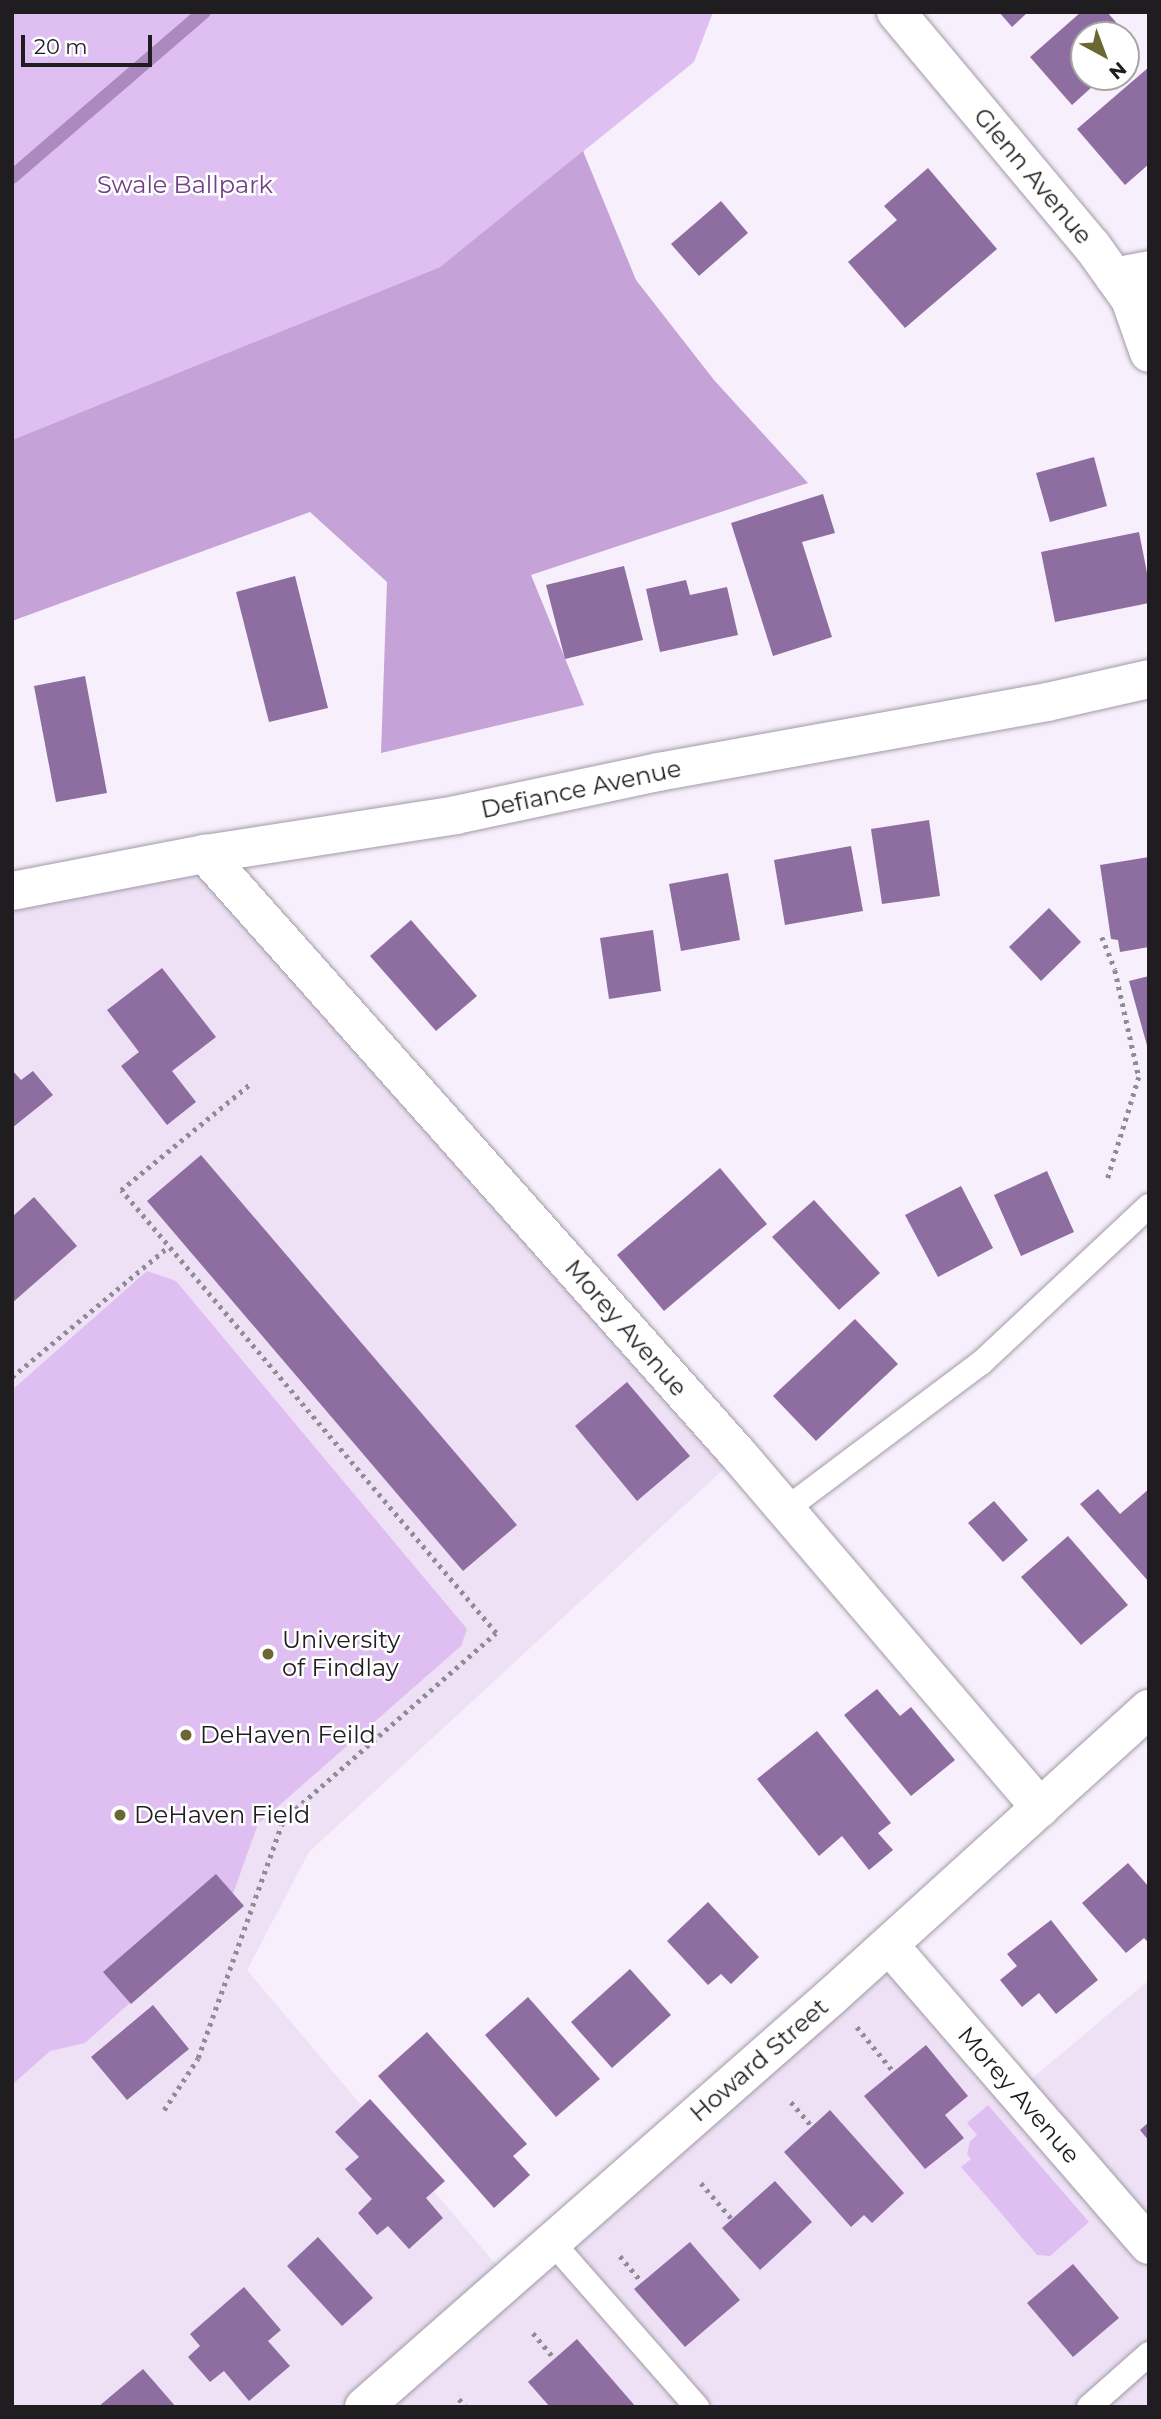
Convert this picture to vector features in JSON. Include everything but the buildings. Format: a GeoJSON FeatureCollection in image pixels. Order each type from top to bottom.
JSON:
{"type":"FeatureCollection","features":[{"type":"Feature","properties":{"kind":"street","name":"Glenn Avenue"},"geometry":{"type":"LineString","coordinates":[[895,12],[1131,273],[1130,299],[1149,354]]}},
{"type":"Feature","properties":{"kind":"street","name":"Defiance Avenue"},"geometry":{"type":"LineString","coordinates":[[12,891],[205,854],[456,815],[658,772],[1047,702],[1149,679]]}},
{"type":"Feature","properties":{"kind":"street","name":"Morey Avenue"},"geometry":{"type":"LineString","coordinates":[[205,854],[785,1510],[1040,1808]]}},
{"type":"Feature","properties":{"kind":"street","name":"Howard Street"},"geometry":{"type":"LineString","coordinates":[[364,2407],[831,1997],[1149,1709]]}},
{"type":"Feature","properties":{"kind":"street","name":"Morey Avenue"},"geometry":{"type":"LineString","coordinates":[[889,1945],[1149,2245]]}},
{"type":"Feature","properties":{"kind":"lane"},"geometry":{"type":"LineString","coordinates":[[785,1510],[981,1363],[1149,1206]]}},
{"type":"Feature","properties":{"kind":"lane"},"geometry":{"type":"LineString","coordinates":[[552,2242],[697,2407]]}},
{"type":"Feature","properties":{"kind":"lane"},"geometry":{"type":"LineString","coordinates":[[1089,2407],[1149,2354]]}},
{"type":"Feature","properties":{"kind":"path"},"geometry":{"type":"LineString","coordinates":[[1102,937],[1115,970],[1139,1077],[1107,1181]]}},
{"type":"Feature","properties":{"kind":"path"},"geometry":{"type":"LineString","coordinates":[[164,2110],[198,2058],[283,1820],[496,1633],[121,1190],[250,1084]]}},
{"type":"Feature","properties":{"kind":"path"},"geometry":{"type":"LineString","coordinates":[[12,1377],[168,1247]]}},
{"type":"Feature","properties":{"kind":"path"},"geometry":{"type":"LineString","coordinates":[[831,1997],[893,2071]]}},
{"type":"Feature","properties":{"kind":"path"},"geometry":{"type":"LineString","coordinates":[[791,2102],[812,2126]]}},
{"type":"Feature","properties":{"kind":"path"},"geometry":{"type":"LineString","coordinates":[[701,2183],[732,2219]]}},
{"type":"Feature","properties":{"kind":"path"},"geometry":{"type":"LineString","coordinates":[[620,2256],[642,2282]]}},
{"type":"Feature","properties":{"kind":"path"},"geometry":{"type":"LineString","coordinates":[[533,2333],[555,2359]]}},
{"type":"Feature","properties":{"kind":"path"},"geometry":{"type":"LineString","coordinates":[[459,2399],[466,2407]]}},
{"type":"Feature","properties":{"kind":"shaded area"},"geometry":{"type":"Polygon","coordinates":[[[583,151],[636,280],[714,380],[808,483],[531,575],[584,705],[381,753],[387,582],[310,512],[12,621],[12,440],[440,267],[583,151]]]}},
{"type":"Feature","properties":{"kind":"shaded area","name":"University of Findlay"},"geometry":{"type":"Polygon","coordinates":[[[205,854],[739,1455],[309,1852],[247,1970],[509,2280],[889,1945],[1016,2092],[1149,1980],[1149,2407],[12,2407],[12,891],[205,854]]]}},
{"type":"Feature","properties":{"kind":"green space","name":"Swale Ballpark"},"geometry":{"type":"Polygon","coordinates":[[[12,12],[713,12],[694,62],[440,267],[12,440],[12,12]]]}},
{"type":"Feature","properties":{"kind":"green space","name":"DeHaven Feild"},"geometry":{"type":"Polygon","coordinates":[[[147,1271],[176,1281],[467,1629],[461,1646],[258,1824],[224,1919],[85,2043],[50,2051],[12,2085],[12,1390],[147,1271]]]}},
{"type":"Feature","properties":{"kind":"green space"},"geometry":{"type":"Polygon","coordinates":[[[988,2105],[1089,2222],[1050,2256],[1037,2255],[961,2167],[971,2159],[967,2154],[970,2141],[977,2135],[967,2123],[988,2105]]]}},
{"type":"Feature","properties":{"kind":"waterway"},"geometry":{"type":"LineString","coordinates":[[12,177],[204,12]]}},
{"type":"Feature","properties":{"kind":"place","name":"University of Findlay"},"geometry":{"type":"Point","coordinates":[268,1654]}},
{"type":"Feature","properties":{"kind":"place","name":"DeHaven Feild"},"geometry":{"type":"Point","coordinates":[186,1735]}},
{"type":"Feature","properties":{"kind":"place","name":"DeHaven Field"},"geometry":{"type":"Point","coordinates":[120,1815]}}]}
